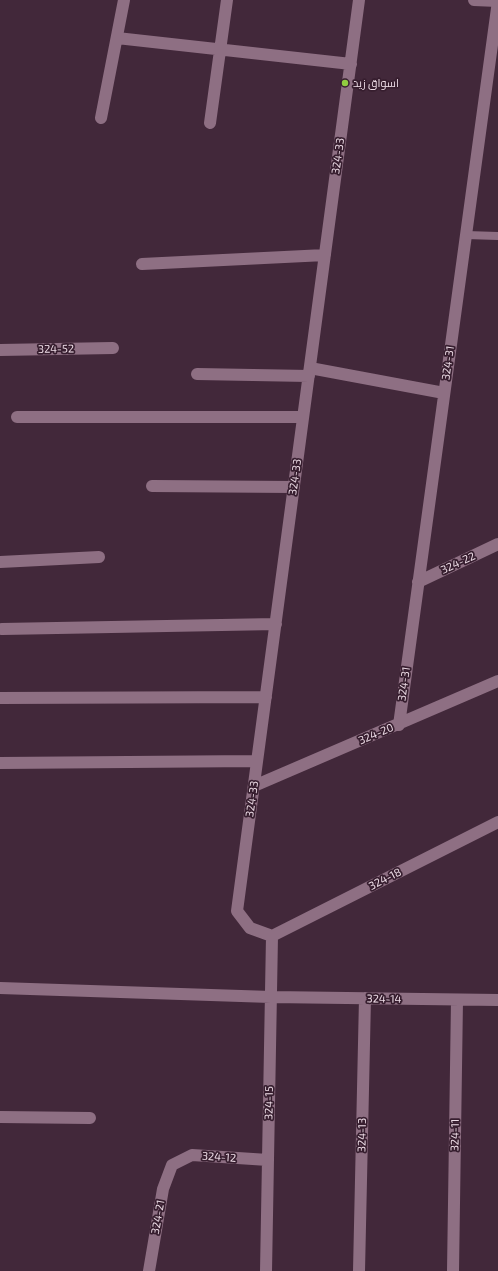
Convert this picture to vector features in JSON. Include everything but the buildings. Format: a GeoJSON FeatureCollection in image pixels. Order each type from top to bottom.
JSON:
{"type":"FeatureCollection","features":[{"type":"Feature","properties":{"kind":"street"},"geometry":{"type":"LineString","coordinates":[[100,118],[124,0]]}},
{"type":"Feature","properties":{"kind":"street"},"geometry":{"type":"LineString","coordinates":[[210,123],[227,0]]}},
{"type":"Feature","properties":{"kind":"street","name":"324-33"},"geometry":{"type":"LineString","coordinates":[[272,936],[250,928],[237,911],[359,0]]}},
{"type":"Feature","properties":{"kind":"street"},"geometry":{"type":"LineString","coordinates":[[474,0],[498,1]]}},
{"type":"Feature","properties":{"kind":"street","name":"324-31"},"geometry":{"type":"LineString","coordinates":[[399,725],[498,1]]}},
{"type":"Feature","properties":{"kind":"street"},"geometry":{"type":"LineString","coordinates":[[117,38],[351,64]]}},
{"type":"Feature","properties":{"kind":"street"},"geometry":{"type":"LineString","coordinates":[[142,264],[325,255]]}},
{"type":"Feature","properties":{"kind":"street","name":"324-52"},"geometry":{"type":"LineString","coordinates":[[0,350],[113,348]]}},
{"type":"Feature","properties":{"kind":"street"},"geometry":{"type":"LineString","coordinates":[[197,374],[310,372],[444,393]]}},
{"type":"Feature","properties":{"kind":"street"},"geometry":{"type":"LineString","coordinates":[[17,417],[303,417]]}},
{"type":"Feature","properties":{"kind":"street"},"geometry":{"type":"LineString","coordinates":[[152,486],[294,487]]}},
{"type":"Feature","properties":{"kind":"street","name":"324-22"},"geometry":{"type":"LineString","coordinates":[[418,582],[498,544]]}},
{"type":"Feature","properties":{"kind":"street"},"geometry":{"type":"LineString","coordinates":[[0,562],[99,557]]}},
{"type":"Feature","properties":{"kind":"street"},"geometry":{"type":"LineString","coordinates":[[2,629],[276,624]]}},
{"type":"Feature","properties":{"kind":"street","name":"324-20"},"geometry":{"type":"LineString","coordinates":[[254,786],[498,682]]}},
{"type":"Feature","properties":{"kind":"street"},"geometry":{"type":"LineString","coordinates":[[0,698],[266,697]]}},
{"type":"Feature","properties":{"kind":"street"},"geometry":{"type":"LineString","coordinates":[[0,763],[258,760]]}},
{"type":"Feature","properties":{"kind":"street","name":"324-18"},"geometry":{"type":"LineString","coordinates":[[272,936],[498,822]]}},
{"type":"Feature","properties":{"kind":"street","name":"324-15"},"geometry":{"type":"LineString","coordinates":[[266,1271],[272,936]]}},
{"type":"Feature","properties":{"kind":"street","name":"324-14"},"geometry":{"type":"LineString","coordinates":[[0,988],[271,997],[498,1000]]}},
{"type":"Feature","properties":{"kind":"street","name":"324-13"},"geometry":{"type":"LineString","coordinates":[[359,1271],[365,998]]}},
{"type":"Feature","properties":{"kind":"street","name":"324-11"},"geometry":{"type":"LineString","coordinates":[[453,1271],[456,1000]]}},
{"type":"Feature","properties":{"kind":"street"},"geometry":{"type":"LineString","coordinates":[[0,1117],[90,1118]]}},
{"type":"Feature","properties":{"kind":"street","name":"324-12"},"geometry":{"type":"LineString","coordinates":[[172,1165],[192,1156],[268,1160]]}},
{"type":"Feature","properties":{"kind":"street","name":"324-21"},"geometry":{"type":"LineString","coordinates":[[149,1271],[163,1189],[172,1165]]}},
{"type":"Feature","properties":{"kind":"lane"},"geometry":{"type":"LineString","coordinates":[[466,235],[498,236]]}},
{"type":"Feature","properties":{"kind":"place","name":"اسواق زيد"},"geometry":{"type":"Point","coordinates":[345,83]}}]}
